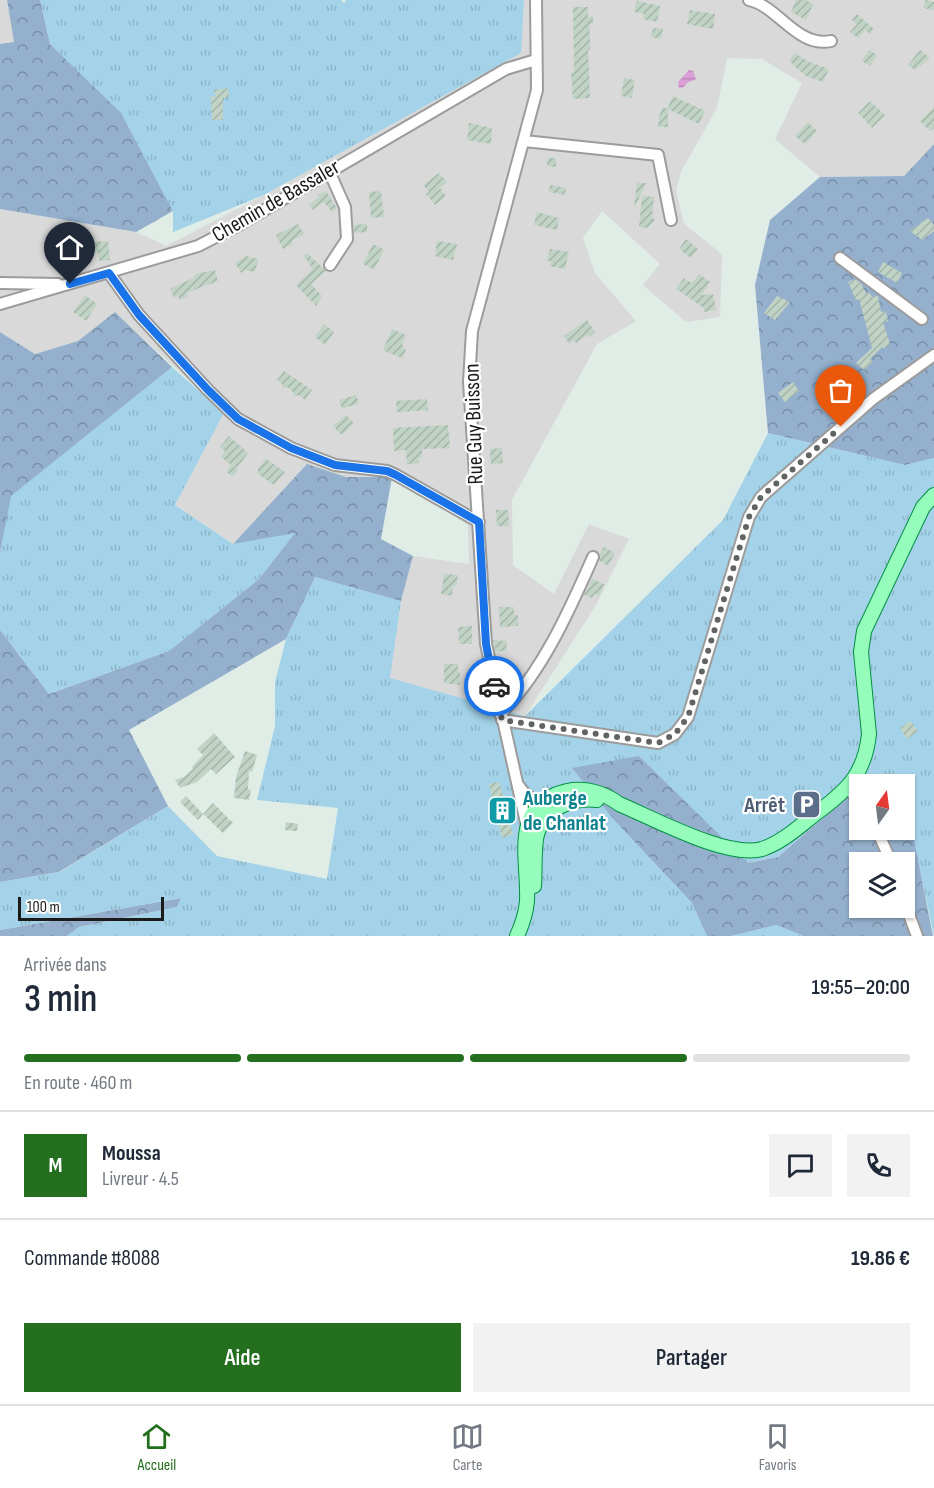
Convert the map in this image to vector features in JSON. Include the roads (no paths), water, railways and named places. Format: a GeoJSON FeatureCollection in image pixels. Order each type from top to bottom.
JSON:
{"type":"FeatureCollection","features":[{"type":"Feature","properties":{"kind":"main road"},"geometry":{"type":"LineString","coordinates":[[518,936],[526,908],[524,848],[534,813],[541,804],[551,798],[577,789],[602,795],[714,845],[747,852],[774,844],[833,801],[848,787],[862,767],[868,745],[869,734],[861,652],[864,631],[923,507],[934,495]]}},
{"type":"Feature","properties":{"kind":"main road"},"geometry":{"type":"LineString","coordinates":[[534,813],[579,799],[594,799],[619,804]]}},
{"type":"Feature","properties":{"kind":"main road"},"geometry":{"type":"LineString","coordinates":[[518,936],[530,918],[536,837],[539,827],[534,813]]}},
{"type":"Feature","properties":{"kind":"street","name":"Rue Guy Buisson"},"geometry":{"type":"LineString","coordinates":[[534,813],[519,796],[519,786],[501,717],[486,644],[469,382],[472,331],[537,90],[536,0]]}},
{"type":"Feature","properties":{"kind":"street"},"geometry":{"type":"LineString","coordinates":[[749,0],[759,2],[781,21],[813,40],[831,41]]}},
{"type":"Feature","properties":{"kind":"street","name":"Chemin de Bassaler"},"geometry":{"type":"LineString","coordinates":[[0,304],[198,246],[237,226],[506,69],[536,60]]}},
{"type":"Feature","properties":{"kind":"street"},"geometry":{"type":"LineString","coordinates":[[524,141],[658,155],[671,220]]}},
{"type":"Feature","properties":{"kind":"street"},"geometry":{"type":"LineString","coordinates":[[329,171],[345,207],[347,239],[330,265]]}},
{"type":"Feature","properties":{"kind":"street"},"geometry":{"type":"LineString","coordinates":[[840,258],[922,320]]}},
{"type":"Feature","properties":{"kind":"street"},"geometry":{"type":"LineString","coordinates":[[109,273],[139,315],[238,419],[291,448],[335,465],[387,471],[479,522]]}},
{"type":"Feature","properties":{"kind":"street"},"geometry":{"type":"LineString","coordinates":[[0,283],[70,284]]}},
{"type":"Feature","properties":{"kind":"street"},"geometry":{"type":"LineString","coordinates":[[593,556],[566,618],[532,674],[501,717],[658,743],[675,734],[688,717],[749,517],[761,497],[873,399],[934,355]]}},
{"type":"Feature","properties":{"kind":"street"},"geometry":{"type":"LineString","coordinates":[[910,918],[916,936]]}},
{"type":"Feature","properties":{"kind":"place","name":"Arrêt"},"geometry":{"type":"Point","coordinates":[806,805]}},
{"type":"Feature","properties":{"kind":"place","name":"Auberge de Chanlat"},"geometry":{"type":"Point","coordinates":[502,811]}}]}
